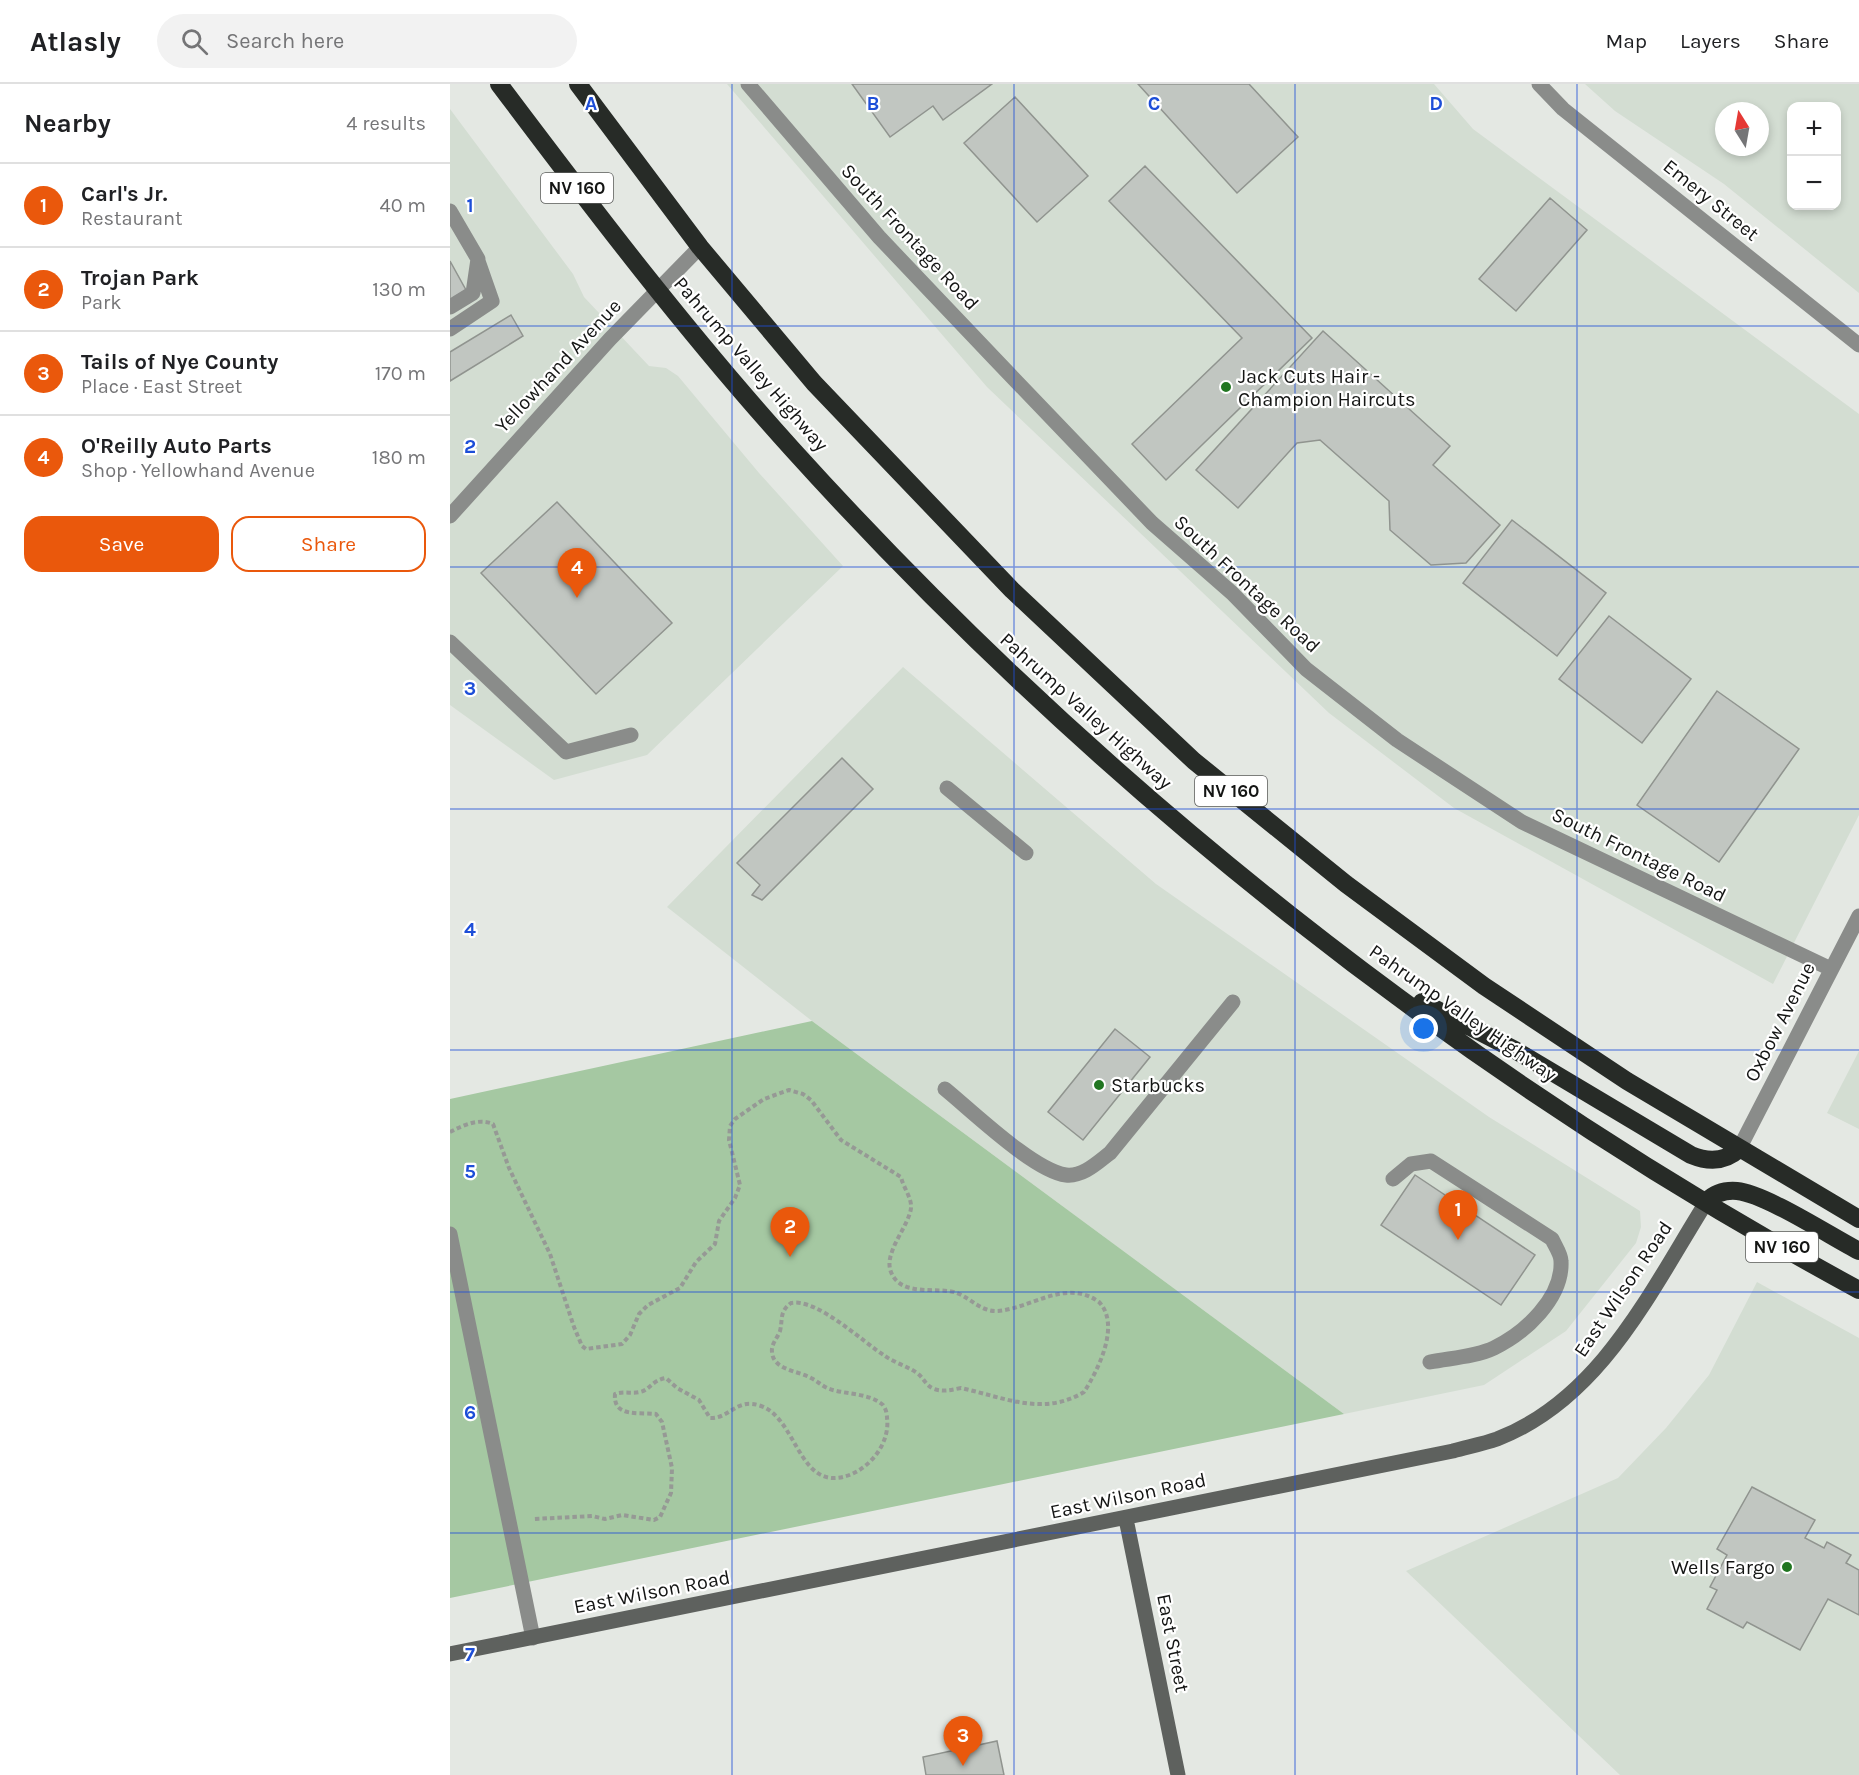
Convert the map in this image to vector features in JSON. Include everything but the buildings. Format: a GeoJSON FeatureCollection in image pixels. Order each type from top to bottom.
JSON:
{"type":"FeatureCollection","features":[{"type":"Feature","properties":{"kind":"highway","name":"Pahrump Valley Highway"},"geometry":{"type":"LineString","coordinates":[[499,84],[657,290],[794,450],[976,641],[1090,747],[1221,860],[1367,974],[1492,1064],[1626,1152],[1799,1257],[1859,1290]]}},
{"type":"Feature","properties":{"kind":"highway","name":"Pahrump Valley Highway"},"geometry":{"type":"LineString","coordinates":[[578,84],[700,247],[814,383],[1012,591],[1194,762],[1346,884],[1484,986],[1627,1081],[1859,1219]]}},
{"type":"Feature","properties":{"kind":"highway"},"geometry":{"type":"LineString","coordinates":[[1367,974],[1515,1050],[1691,1155],[1711,1161],[1727,1157],[1738,1149]]}},
{"type":"Feature","properties":{"kind":"highway"},"geometry":{"type":"LineString","coordinates":[[1707,1201],[1718,1193],[1736,1191],[1761,1198],[1859,1251]]}},
{"type":"Feature","properties":{"kind":"street","name":"South Frontage Road"},"geometry":{"type":"LineString","coordinates":[[748,84],[879,237],[994,358],[1152,523],[1232,593],[1306,669],[1397,740],[1522,822],[1832,969]]}},
{"type":"Feature","properties":{"kind":"street","name":"Emery Street"},"geometry":{"type":"LineString","coordinates":[[1539,84],[1563,109],[1859,345]]}},
{"type":"Feature","properties":{"kind":"street"},"geometry":{"type":"LineString","coordinates":[[450,211],[478,259],[492,301],[450,329]]}},
{"type":"Feature","properties":{"kind":"street","name":"Yellowhand Avenue"},"geometry":{"type":"LineString","coordinates":[[450,516],[657,290],[700,247]]}},
{"type":"Feature","properties":{"kind":"street"},"geometry":{"type":"LineString","coordinates":[[450,307],[473,293],[478,259]]}},
{"type":"Feature","properties":{"kind":"street"},"geometry":{"type":"LineString","coordinates":[[450,642],[566,752],[630,735]]}},
{"type":"Feature","properties":{"kind":"street"},"geometry":{"type":"LineString","coordinates":[[946,788],[1026,853]]}},
{"type":"Feature","properties":{"kind":"street","name":"Oxbow Avenue"},"geometry":{"type":"LineString","coordinates":[[1738,1149],[1859,916]]}},
{"type":"Feature","properties":{"kind":"street"},"geometry":{"type":"LineString","coordinates":[[945,1089],[1043,1168],[1067,1175],[1088,1170],[1110,1153],[1233,1002]]}},
{"type":"Feature","properties":{"kind":"street"},"geometry":{"type":"LineString","coordinates":[[1393,1179],[1411,1164],[1431,1161],[1552,1239],[1561,1259],[1558,1282],[1539,1314],[1516,1336],[1491,1349],[1430,1362]]}},
{"type":"Feature","properties":{"kind":"street","name":"East Wilson Road"},"geometry":{"type":"LineString","coordinates":[[450,1654],[1126,1519],[1453,1451],[1496,1439],[1550,1411],[1596,1370],[1616,1344],[1707,1201]]}},
{"type":"Feature","properties":{"kind":"street"},"geometry":{"type":"LineString","coordinates":[[450,1234],[533,1638]]}},
{"type":"Feature","properties":{"kind":"street","name":"East Street"},"geometry":{"type":"LineString","coordinates":[[1126,1519],[1178,1775]]}},
{"type":"Feature","properties":{"kind":"path"},"geometry":{"type":"LineString","coordinates":[[450,1132],[484,1120],[494,1124],[509,1168],[550,1254],[574,1327],[582,1346],[586,1349],[622,1344],[630,1335],[639,1314],[648,1305],[680,1288],[696,1262],[715,1244],[719,1221],[735,1198],[740,1185],[729,1140],[730,1126],[735,1119],[752,1106],[775,1094],[789,1090],[799,1092],[811,1100],[847,1144],[901,1177],[911,1207],[890,1264],[892,1275],[898,1281],[924,1291],[954,1292],[984,1310],[997,1311],[1032,1303],[1055,1293],[1075,1293],[1094,1298],[1104,1307],[1106,1316],[1107,1340],[1102,1356],[1084,1392],[1059,1402],[1034,1405],[961,1388],[935,1389],[925,1383],[917,1373],[886,1357],[825,1313],[803,1304],[791,1303],[780,1318],[780,1332],[771,1349],[773,1359],[785,1368],[827,1388],[850,1391],[880,1404],[886,1411],[888,1427],[884,1444],[859,1471],[844,1477],[822,1476],[811,1468],[792,1437],[772,1412],[760,1406],[738,1405],[721,1416],[710,1418],[699,1400],[676,1388],[673,1382],[666,1378],[657,1379],[646,1390],[638,1393],[615,1394],[614,1400],[617,1409],[623,1412],[656,1414],[662,1422],[672,1468],[671,1493],[660,1517],[654,1520],[622,1515],[605,1519],[592,1516],[509,1521]]}},
{"type":"Feature","properties":{"kind":"shaded area"},"geometry":{"type":"Polygon","coordinates":[[[727,84],[1434,84],[1473,129],[1859,414],[1859,815],[1773,984],[1454,808],[1329,713],[987,387],[727,84]]]}},
{"type":"Feature","properties":{"kind":"shaded area"},"geometry":{"type":"Polygon","coordinates":[[[1585,84],[1859,84],[1859,293],[1724,184],[1615,111],[1585,84]]]}},
{"type":"Feature","properties":{"kind":"shaded area"},"geometry":{"type":"Polygon","coordinates":[[[450,109],[573,274],[584,297],[649,366],[666,368],[678,376],[759,473],[843,566],[647,755],[554,780],[450,705],[450,109]]]}},
{"type":"Feature","properties":{"kind":"shaded area"},"geometry":{"type":"Polygon","coordinates":[[[903,667],[1156,884],[1489,1117],[1640,1211],[1641,1227],[1636,1243],[1566,1331],[1484,1385],[1344,1414],[812,1021],[667,907],[903,667]]]}},
{"type":"Feature","properties":{"kind":"shaded area"},"geometry":{"type":"Polygon","coordinates":[[[1859,1051],[1859,1129],[1827,1113],[1859,1051]]]}},
{"type":"Feature","properties":{"kind":"shaded area"},"geometry":{"type":"Polygon","coordinates":[[[1757,1282],[1859,1338],[1859,1775],[1620,1775],[1406,1571],[1618,1478],[1666,1428],[1709,1375],[1757,1282]]]}},
{"type":"Feature","properties":{"kind":"green space"},"geometry":{"type":"Polygon","coordinates":[[[812,1021],[1344,1414],[450,1598],[450,1099],[812,1021]]]}},
{"type":"Feature","properties":{"kind":"place","name":"Jack Cuts Hair - Champion Haircuts"},"geometry":{"type":"Point","coordinates":[1226,387]}},
{"type":"Feature","properties":{"kind":"place","name":"O'Reilly Auto Parts"},"geometry":{"type":"Point","coordinates":[577,598]}},
{"type":"Feature","properties":{"kind":"place","name":"Starbucks"},"geometry":{"type":"Point","coordinates":[1099,1085]}},
{"type":"Feature","properties":{"kind":"place","name":"Carl's Jr."},"geometry":{"type":"Point","coordinates":[1458,1240]}},
{"type":"Feature","properties":{"kind":"place","name":"Trojan Park"},"geometry":{"type":"Point","coordinates":[790,1257]}},
{"type":"Feature","properties":{"kind":"place","name":"Wells Fargo"},"geometry":{"type":"Point","coordinates":[1787,1567]}},
{"type":"Feature","properties":{"kind":"place","name":"Tails of Nye County"},"geometry":{"type":"Point","coordinates":[963,1766]}}]}
